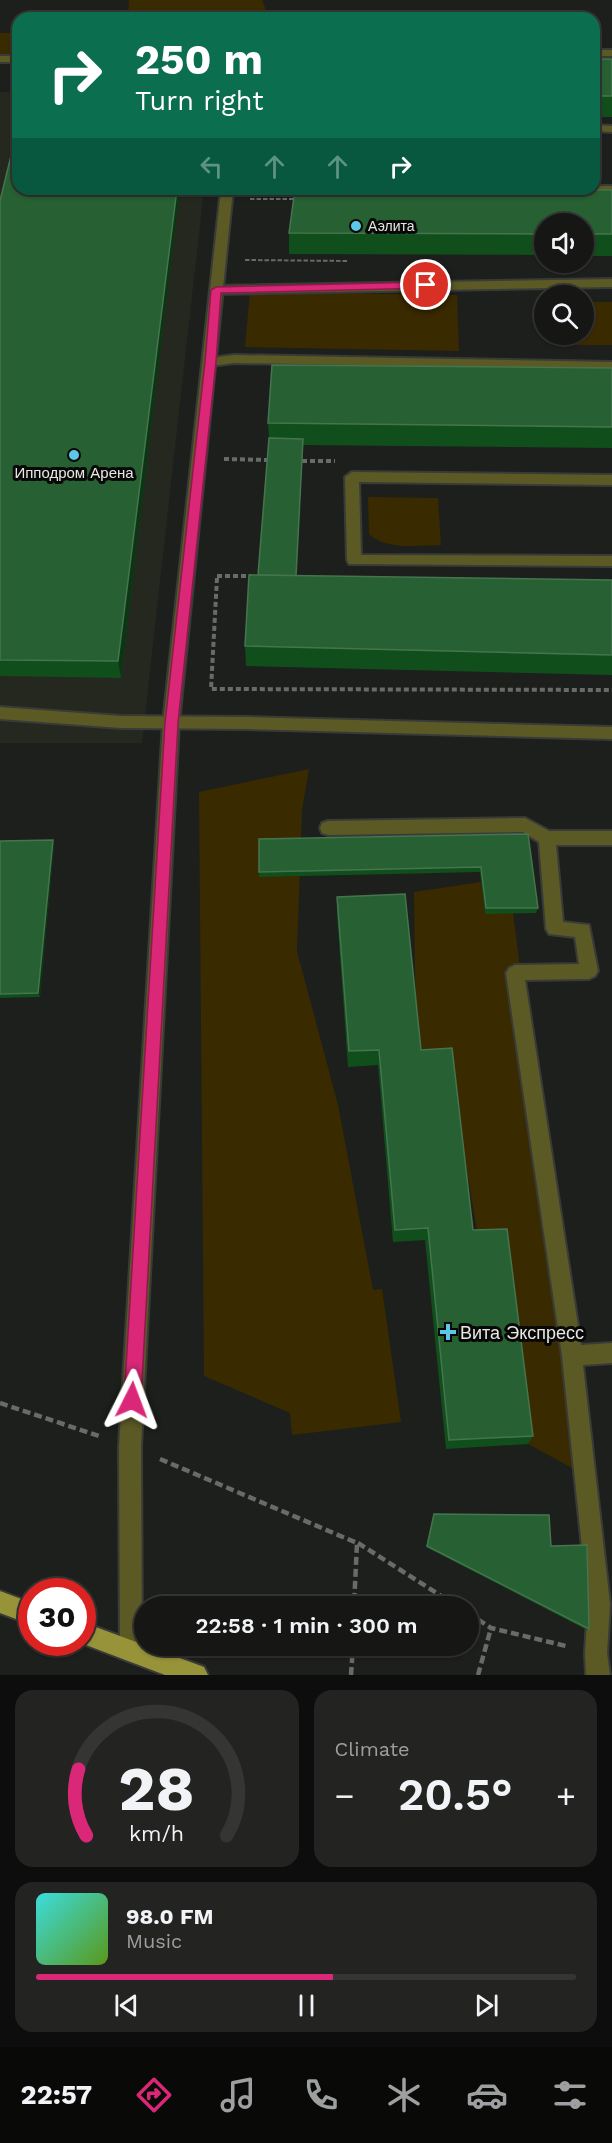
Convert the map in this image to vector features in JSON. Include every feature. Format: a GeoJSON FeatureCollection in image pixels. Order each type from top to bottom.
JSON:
{"type":"FeatureCollection","features":[{"type":"Feature","properties":{"kind":"main road"},"geometry":{"type":"LineString","coordinates":[[0,1602],[18,1609]]}},
{"type":"Feature","properties":{"kind":"main road"},"geometry":{"type":"LineString","coordinates":[[96,1638],[196,1675]]}},
{"type":"Feature","properties":{"kind":"street"},"geometry":{"type":"LineString","coordinates":[[130,1651],[130,1447],[171,723],[211,362],[226,195]]}},
{"type":"Feature","properties":{"kind":"street"},"geometry":{"type":"LineString","coordinates":[[216,290],[612,283]]}},
{"type":"Feature","properties":{"kind":"street"},"geometry":{"type":"LineString","coordinates":[[211,362],[234,359],[612,366]]}},
{"type":"Feature","properties":{"kind":"street"},"geometry":{"type":"LineString","coordinates":[[612,480],[352,477],[354,560],[612,561]]}},
{"type":"Feature","properties":{"kind":"street"},"geometry":{"type":"LineString","coordinates":[[0,713],[121,722],[612,733]]}},
{"type":"Feature","properties":{"kind":"street"},"geometry":{"type":"LineString","coordinates":[[328,828],[525,825],[547,838],[612,838]]}},
{"type":"Feature","properties":{"kind":"street"},"geometry":{"type":"LineString","coordinates":[[547,838],[555,929],[583,930],[589,970],[514,972],[572,1356],[606,1603],[597,1664]]}},
{"type":"Feature","properties":{"kind":"street"},"geometry":{"type":"LineString","coordinates":[[572,1356],[612,1353]]}},
{"type":"Feature","properties":{"kind":"path"},"geometry":{"type":"LineString","coordinates":[[250,200],[296,199]]}},
{"type":"Feature","properties":{"kind":"path"},"geometry":{"type":"LineString","coordinates":[[223,459],[268,460]]}},
{"type":"Feature","properties":{"kind":"path"},"geometry":{"type":"LineString","coordinates":[[217,576],[259,576]]}},
{"type":"Feature","properties":{"kind":"path"},"geometry":{"type":"LineString","coordinates":[[211,689],[612,690]]}},
{"type":"Feature","properties":{"kind":"path"},"geometry":{"type":"LineString","coordinates":[[0,1403],[130,1447],[357,1543],[441,1596]]}},
{"type":"Feature","properties":{"kind":"path"},"geometry":{"type":"LineString","coordinates":[[354,1596],[357,1543]]}},
{"type":"Feature","properties":{"kind":"path"},"geometry":{"type":"LineString","coordinates":[[479,1620],[490,1628],[597,1664]]}},
{"type":"Feature","properties":{"kind":"path"},"geometry":{"type":"LineString","coordinates":[[478,1675],[490,1628]]}},
{"type":"Feature","properties":{"kind":"path"},"geometry":{"type":"LineString","coordinates":[[351,1675],[352,1656]]}},
{"type":"Feature","properties":{"kind":"shaded area"},"geometry":{"type":"Polygon","coordinates":[[[129,0],[262,0],[267,12],[128,12],[129,0]]]}},
{"type":"Feature","properties":{"kind":"shaded area"},"geometry":{"type":"Polygon","coordinates":[[[0,33],[12,33],[12,63],[0,56],[0,33]]]}},
{"type":"Feature","properties":{"kind":"shaded area","name":"Ипподром Арена"},"geometry":{"type":"Polygon","coordinates":[[[0,92],[12,92],[12,195],[203,195],[142,743],[0,743],[0,92]]]}},
{"type":"Feature","properties":{"kind":"shaded area"},"geometry":{"type":"Polygon","coordinates":[[[250,292],[457,295],[459,351],[245,347],[250,292]]]}},
{"type":"Feature","properties":{"kind":"shaded area"},"geometry":{"type":"Polygon","coordinates":[[[594,302],[612,302],[612,345],[594,345],[594,302]]]}},
{"type":"Feature","properties":{"kind":"shaded area"},"geometry":{"type":"Polygon","coordinates":[[[368,497],[438,498],[441,545],[394,545],[369,534],[368,497]]]}},
{"type":"Feature","properties":{"kind":"shaded area"},"geometry":{"type":"Polygon","coordinates":[[[309,769],[302,810],[297,951],[338,1105],[373,1290],[382,1289],[401,1422],[292,1435],[290,1413],[204,1376],[199,792],[309,769]]]}},
{"type":"Feature","properties":{"kind":"shaded area"},"geometry":{"type":"Polygon","coordinates":[[[481,882],[485,913],[513,913],[585,1475],[528,1444],[479,1243],[449,1064],[416,1045],[414,892],[481,882]]]}},
{"type":"Feature","properties":{"kind":"building"},"geometry":{"type":"Polygon","coordinates":[[[600,59],[612,59],[612,96],[600,96],[600,59]]]}},
{"type":"Feature","properties":{"kind":"building","name":"Ипподром Арена"},"geometry":{"type":"Polygon","coordinates":[[[12,152],[12,195],[176,195],[118,661],[0,660],[0,201],[12,152]]]}},
{"type":"Feature","properties":{"kind":"building"},"geometry":{"type":"Polygon","coordinates":[[[600,190],[612,190],[612,234],[594,234],[594,213],[534,213],[534,234],[289,233],[294,195],[600,195],[600,190]]]}},
{"type":"Feature","properties":{"kind":"building"},"geometry":{"type":"Polygon","coordinates":[[[272,365],[612,368],[612,427],[268,423],[272,365]]]}},
{"type":"Feature","properties":{"kind":"building"},"geometry":{"type":"Polygon","coordinates":[[[269,438],[303,439],[296,576],[258,575],[269,438]]]}},
{"type":"Feature","properties":{"kind":"building"},"geometry":{"type":"Polygon","coordinates":[[[249,575],[612,580],[612,655],[245,646],[249,575]]]}},
{"type":"Feature","properties":{"kind":"building"},"geometry":{"type":"Polygon","coordinates":[[[528,834],[538,908],[486,908],[481,867],[259,872],[259,839],[528,834]]]}},
{"type":"Feature","properties":{"kind":"building"},"geometry":{"type":"Polygon","coordinates":[[[53,840],[38,993],[0,994],[0,841],[53,840]]]}},
{"type":"Feature","properties":{"kind":"building"},"geometry":{"type":"Polygon","coordinates":[[[405,894],[421,1050],[452,1048],[473,1230],[507,1229],[533,1436],[449,1440],[428,1228],[395,1230],[379,1050],[349,1051],[337,897],[405,894]]]}},
{"type":"Feature","properties":{"kind":"building"},"geometry":{"type":"Polygon","coordinates":[[[434,1514],[549,1515],[551,1546],[587,1545],[589,1629],[427,1546],[434,1514]]]}},
{"type":"Feature","properties":{"kind":"place","name":"Аэлита"},"geometry":{"type":"Point","coordinates":[356,226]}},
{"type":"Feature","properties":{"kind":"place","name":"Ипподром Арена"},"geometry":{"type":"Point","coordinates":[74,455]}},
{"type":"Feature","properties":{"kind":"place","name":"Вита Экспресс"},"geometry":{"type":"Point","coordinates":[448,1332]}},
{"type":"Feature","properties":{"kind":"route"},"geometry":{"type":"LineString","coordinates":[[132,1400],[171,723],[211,362],[216,290],[426,285]]}}]}
